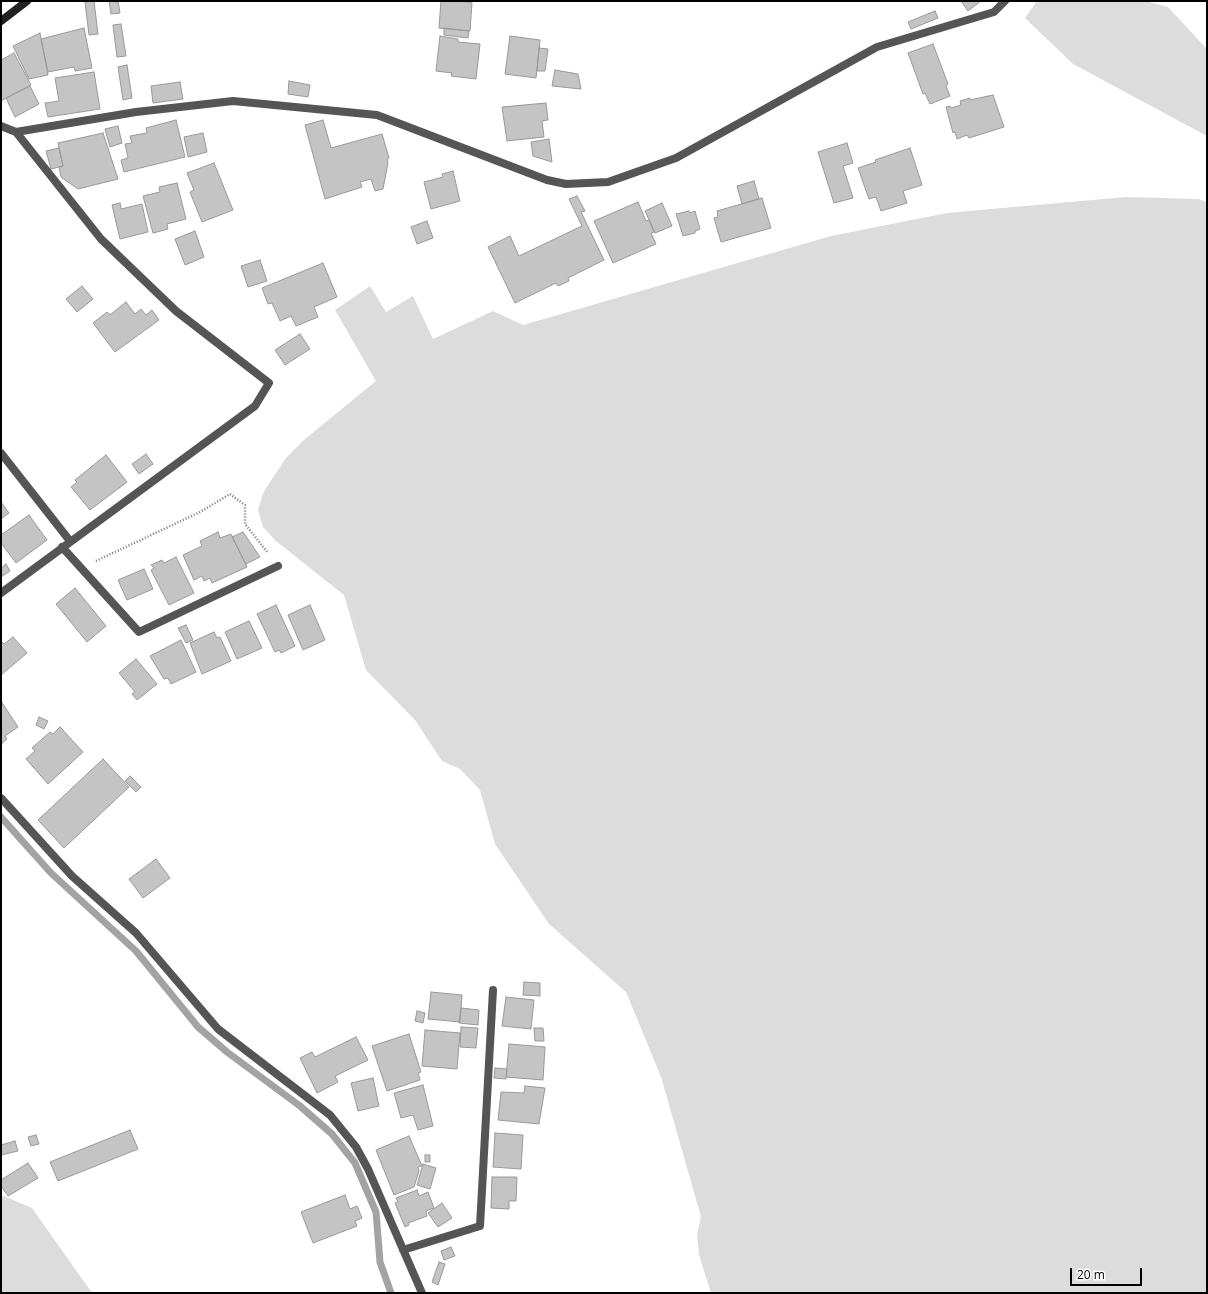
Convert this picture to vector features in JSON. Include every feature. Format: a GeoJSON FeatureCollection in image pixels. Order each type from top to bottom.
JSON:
{"type":"FeatureCollection","features":[{"type":"Feature","properties":{"kind":"main road"},"geometry":{"type":"LineString","coordinates":[[1,21],[27,1]]}},
{"type":"Feature","properties":{"kind":"street"},"geometry":{"type":"LineString","coordinates":[[16,132],[136,112],[233,101],[377,115],[547,180],[566,184],[608,182],[676,158],[877,47],[994,12],[1005,1]]}},
{"type":"Feature","properties":{"kind":"street"},"geometry":{"type":"LineString","coordinates":[[1,126],[16,132],[101,239],[176,311],[269,383],[255,406],[1,593]]}},
{"type":"Feature","properties":{"kind":"street"},"geometry":{"type":"LineString","coordinates":[[1,453],[70,541]]}},
{"type":"Feature","properties":{"kind":"street"},"geometry":{"type":"LineString","coordinates":[[62,548],[139,632],[278,566]]}},
{"type":"Feature","properties":{"kind":"street"},"geometry":{"type":"LineString","coordinates":[[1,798],[72,876],[136,933],[218,1029],[330,1115],[356,1147],[368,1169],[422,1293]]}},
{"type":"Feature","properties":{"kind":"street"},"geometry":{"type":"LineString","coordinates":[[403,1250],[480,1226],[493,990]]}},
{"type":"Feature","properties":{"kind":"path"},"geometry":{"type":"LineString","coordinates":[[80,568],[200,512],[230,494],[245,505],[244,524],[278,566]]}},
{"type":"Feature","properties":{"kind":"shaded area"},"geometry":{"type":"Polygon","coordinates":[[[1037,1],[1145,1],[1168,7],[1207,49],[1207,136],[1073,64],[1025,18],[1037,1]]]}},
{"type":"Feature","properties":{"kind":"shaded area"},"geometry":{"type":"Polygon","coordinates":[[[1126,197],[1198,199],[1207,202],[1207,1293],[711,1293],[699,1255],[697,1235],[701,1217],[661,1077],[626,992],[549,924],[495,844],[480,790],[460,769],[442,761],[415,720],[366,670],[344,595],[276,541],[263,527],[258,510],[264,491],[286,458],[305,439],[376,381],[335,310],[370,286],[386,312],[413,296],[433,339],[493,311],[523,325],[831,236],[947,213],[1126,197]]]}},
{"type":"Feature","properties":{"kind":"shaded area"},"geometry":{"type":"Polygon","coordinates":[[[1,1195],[32,1208],[92,1293],[1,1293],[1,1195]]]}},
{"type":"Feature","properties":{"kind":"building"},"geometry":{"type":"Polygon","coordinates":[[[94,1],[98,34],[89,35],[85,2],[94,1]]]}},
{"type":"Feature","properties":{"kind":"building"},"geometry":{"type":"Polygon","coordinates":[[[109,1],[118,1],[120,13],[111,14],[109,1]]]}},
{"type":"Feature","properties":{"kind":"building"},"geometry":{"type":"Polygon","coordinates":[[[441,1],[462,1],[472,3],[470,31],[439,28],[441,1]]]}},
{"type":"Feature","properties":{"kind":"building"},"geometry":{"type":"Polygon","coordinates":[[[961,1],[981,1],[968,11],[961,1]]]}},
{"type":"Feature","properties":{"kind":"building"},"geometry":{"type":"Polygon","coordinates":[[[935,11],[938,18],[911,29],[908,22],[935,11]]]}},
{"type":"Feature","properties":{"kind":"building"},"geometry":{"type":"Polygon","coordinates":[[[121,24],[126,56],[117,57],[113,25],[121,24]]]}},
{"type":"Feature","properties":{"kind":"building"},"geometry":{"type":"Polygon","coordinates":[[[84,28],[92,68],[75,71],[74,67],[48,72],[41,39],[84,28]]]}},
{"type":"Feature","properties":{"kind":"building"},"geometry":{"type":"Polygon","coordinates":[[[444,28],[469,31],[468,38],[444,35],[444,28]]]}},
{"type":"Feature","properties":{"kind":"building"},"geometry":{"type":"Polygon","coordinates":[[[40,33],[48,75],[29,79],[13,46],[40,33]]]}},
{"type":"Feature","properties":{"kind":"building"},"geometry":{"type":"Polygon","coordinates":[[[440,36],[458,39],[458,42],[480,44],[476,79],[451,76],[452,73],[436,71],[440,36]]]}},
{"type":"Feature","properties":{"kind":"building"},"geometry":{"type":"Polygon","coordinates":[[[510,36],[540,40],[536,78],[505,74],[510,36]]]}},
{"type":"Feature","properties":{"kind":"building"},"geometry":{"type":"Polygon","coordinates":[[[933,44],[948,84],[946,86],[950,96],[930,104],[925,93],[923,94],[908,53],[933,44]]]}},
{"type":"Feature","properties":{"kind":"building"},"geometry":{"type":"Polygon","coordinates":[[[539,48],[548,49],[545,71],[537,71],[539,48]]]}},
{"type":"Feature","properties":{"kind":"building"},"geometry":{"type":"Polygon","coordinates":[[[14,53],[31,85],[1,101],[1,60],[14,53]]]}},
{"type":"Feature","properties":{"kind":"building"},"geometry":{"type":"Polygon","coordinates":[[[127,65],[132,98],[123,100],[118,67],[127,65]]]}},
{"type":"Feature","properties":{"kind":"building"},"geometry":{"type":"Polygon","coordinates":[[[555,70],[578,74],[581,89],[552,86],[555,70]]]}},
{"type":"Feature","properties":{"kind":"building"},"geometry":{"type":"Polygon","coordinates":[[[94,72],[100,109],[48,117],[45,103],[59,101],[55,78],[94,72]]]}},
{"type":"Feature","properties":{"kind":"building"},"geometry":{"type":"Polygon","coordinates":[[[289,81],[310,85],[308,97],[288,94],[289,81]]]}},
{"type":"Feature","properties":{"kind":"building"},"geometry":{"type":"Polygon","coordinates":[[[180,82],[183,99],[153,103],[151,86],[180,82]]]}},
{"type":"Feature","properties":{"kind":"building"},"geometry":{"type":"Polygon","coordinates":[[[30,86],[39,104],[15,117],[6,98],[30,86]]]}},
{"type":"Feature","properties":{"kind":"building"},"geometry":{"type":"Polygon","coordinates":[[[993,95],[1004,127],[969,138],[967,135],[957,139],[955,132],[953,133],[946,107],[950,106],[951,108],[961,105],[960,101],[970,98],[970,100],[993,95]]]}},
{"type":"Feature","properties":{"kind":"building"},"geometry":{"type":"Polygon","coordinates":[[[546,103],[548,120],[542,121],[544,137],[507,141],[502,107],[546,103]]]}},
{"type":"Feature","properties":{"kind":"building"},"geometry":{"type":"Polygon","coordinates":[[[176,120],[185,157],[124,172],[121,160],[128,158],[125,144],[132,143],[130,136],[147,133],[146,128],[176,120]]]}},
{"type":"Feature","properties":{"kind":"building"},"geometry":{"type":"Polygon","coordinates":[[[323,120],[331,148],[382,134],[389,158],[387,159],[388,163],[383,189],[375,191],[371,179],[360,182],[362,187],[325,199],[305,125],[323,120]]]}},
{"type":"Feature","properties":{"kind":"building"},"geometry":{"type":"Polygon","coordinates":[[[118,126],[122,143],[110,147],[105,129],[118,126]]]}},
{"type":"Feature","properties":{"kind":"building"},"geometry":{"type":"Polygon","coordinates":[[[103,133],[118,179],[78,189],[61,177],[59,167],[63,166],[58,143],[103,133]]]}},
{"type":"Feature","properties":{"kind":"building"},"geometry":{"type":"Polygon","coordinates":[[[203,133],[207,152],[188,157],[184,137],[203,133]]]}},
{"type":"Feature","properties":{"kind":"building"},"geometry":{"type":"Polygon","coordinates":[[[549,139],[552,162],[533,156],[531,142],[549,139]]]}},
{"type":"Feature","properties":{"kind":"building"},"geometry":{"type":"Polygon","coordinates":[[[847,143],[853,163],[843,166],[853,198],[834,203],[818,152],[847,143]]]}},
{"type":"Feature","properties":{"kind":"building"},"geometry":{"type":"Polygon","coordinates":[[[59,148],[63,166],[51,169],[46,151],[59,148]]]}},
{"type":"Feature","properties":{"kind":"building"},"geometry":{"type":"Polygon","coordinates":[[[910,148],[922,185],[903,191],[907,203],[881,211],[876,197],[869,199],[858,168],[876,162],[875,160],[910,148]]]}},
{"type":"Feature","properties":{"kind":"building"},"geometry":{"type":"Polygon","coordinates":[[[214,163],[233,210],[202,222],[190,192],[194,190],[187,173],[214,163]]]}},
{"type":"Feature","properties":{"kind":"building"},"geometry":{"type":"Polygon","coordinates":[[[453,171],[460,201],[431,209],[424,182],[443,177],[442,174],[453,171]]]}},
{"type":"Feature","properties":{"kind":"building"},"geometry":{"type":"Polygon","coordinates":[[[754,181],[759,199],[742,204],[737,186],[754,181]]]}},
{"type":"Feature","properties":{"kind":"building"},"geometry":{"type":"Polygon","coordinates":[[[177,183],[186,219],[167,224],[168,229],[153,233],[143,196],[160,192],[159,187],[177,183]]]}},
{"type":"Feature","properties":{"kind":"building"},"geometry":{"type":"Polygon","coordinates":[[[577,196],[585,211],[581,212],[604,260],[568,278],[569,281],[558,286],[556,283],[515,303],[488,247],[510,236],[519,256],[582,226],[569,199],[577,196]]]}},
{"type":"Feature","properties":{"kind":"building"},"geometry":{"type":"Polygon","coordinates":[[[762,198],[771,228],[721,242],[714,218],[718,217],[717,211],[762,198]]]}},
{"type":"Feature","properties":{"kind":"building"},"geometry":{"type":"Polygon","coordinates":[[[638,202],[646,221],[649,220],[654,232],[651,233],[656,244],[613,263],[594,221],[638,202]]]}},
{"type":"Feature","properties":{"kind":"building"},"geometry":{"type":"Polygon","coordinates":[[[120,203],[121,209],[142,204],[148,232],[120,239],[112,205],[120,203]]]}},
{"type":"Feature","properties":{"kind":"building"},"geometry":{"type":"Polygon","coordinates":[[[662,203],[672,226],[655,233],[645,211],[662,203]]]}},
{"type":"Feature","properties":{"kind":"building"},"geometry":{"type":"Polygon","coordinates":[[[689,211],[690,213],[695,211],[700,229],[695,231],[695,233],[683,236],[676,214],[689,211]]]}},
{"type":"Feature","properties":{"kind":"building"},"geometry":{"type":"Polygon","coordinates":[[[427,221],[433,238],[417,244],[411,227],[427,221]]]}},
{"type":"Feature","properties":{"kind":"building"},"geometry":{"type":"Polygon","coordinates":[[[195,231],[204,257],[185,265],[175,239],[195,231]]]}},
{"type":"Feature","properties":{"kind":"building"},"geometry":{"type":"Polygon","coordinates":[[[260,260],[267,281],[248,287],[241,266],[260,260]]]}},
{"type":"Feature","properties":{"kind":"building"},"geometry":{"type":"Polygon","coordinates":[[[323,263],[337,297],[314,307],[318,317],[296,326],[291,316],[280,321],[272,303],[268,304],[262,288],[323,263]]]}},
{"type":"Feature","properties":{"kind":"building"},"geometry":{"type":"Polygon","coordinates":[[[82,286],[93,299],[77,312],[66,299],[82,286]]]}},
{"type":"Feature","properties":{"kind":"building"},"geometry":{"type":"Polygon","coordinates":[[[126,302],[135,314],[141,309],[146,315],[152,310],[159,320],[115,352],[93,323],[107,312],[110,315],[126,302]]]}},
{"type":"Feature","properties":{"kind":"building"},"geometry":{"type":"Polygon","coordinates":[[[300,334],[310,349],[285,365],[275,350],[300,334]]]}},
{"type":"Feature","properties":{"kind":"building"},"geometry":{"type":"Polygon","coordinates":[[[146,454],[153,464],[139,474],[132,464],[146,454]]]}},
{"type":"Feature","properties":{"kind":"building"},"geometry":{"type":"Polygon","coordinates":[[[106,455],[127,482],[90,510],[71,487],[77,482],[75,480],[106,455]]]}},
{"type":"Feature","properties":{"kind":"building"},"geometry":{"type":"Polygon","coordinates":[[[1,502],[9,513],[1,519],[1,502]]]}},
{"type":"Feature","properties":{"kind":"building"},"geometry":{"type":"Polygon","coordinates":[[[29,515],[47,540],[16,563],[1,543],[1,535],[29,515]]]}},
{"type":"Feature","properties":{"kind":"building"},"geometry":{"type":"Polygon","coordinates":[[[218,532],[220,538],[231,534],[247,567],[212,583],[210,578],[204,581],[202,576],[194,580],[183,555],[202,546],[200,541],[218,532]]]}},
{"type":"Feature","properties":{"kind":"building"},"geometry":{"type":"Polygon","coordinates":[[[243,532],[260,557],[246,564],[232,537],[243,532]]]}},
{"type":"Feature","properties":{"kind":"building"},"geometry":{"type":"Polygon","coordinates":[[[176,557],[194,593],[169,605],[151,570],[154,568],[151,565],[162,560],[164,563],[176,557]]]}},
{"type":"Feature","properties":{"kind":"building"},"geometry":{"type":"Polygon","coordinates":[[[6,564],[10,571],[1,577],[1,568],[6,564]]]}},
{"type":"Feature","properties":{"kind":"building"},"geometry":{"type":"Polygon","coordinates":[[[144,569],[153,589],[127,600],[118,580],[144,569]]]}},
{"type":"Feature","properties":{"kind":"building"},"geometry":{"type":"Polygon","coordinates":[[[75,588],[106,626],[87,642],[56,604],[75,588]]]}},
{"type":"Feature","properties":{"kind":"building"},"geometry":{"type":"Polygon","coordinates":[[[276,605],[295,646],[281,653],[279,650],[275,652],[257,614],[276,605]]]}},
{"type":"Feature","properties":{"kind":"building"},"geometry":{"type":"Polygon","coordinates":[[[310,605],[325,640],[303,650],[288,615],[310,605]]]}},
{"type":"Feature","properties":{"kind":"building"},"geometry":{"type":"Polygon","coordinates":[[[249,621],[262,648],[237,659],[225,632],[249,621]]]}},
{"type":"Feature","properties":{"kind":"building"},"geometry":{"type":"Polygon","coordinates":[[[186,625],[193,640],[186,643],[178,628],[186,625]]]}},
{"type":"Feature","properties":{"kind":"building"},"geometry":{"type":"Polygon","coordinates":[[[214,632],[217,638],[220,637],[231,661],[202,674],[190,643],[214,632]]]}},
{"type":"Feature","properties":{"kind":"building"},"geometry":{"type":"Polygon","coordinates":[[[13,637],[27,653],[1,675],[1,641],[4,644],[13,637]]]}},
{"type":"Feature","properties":{"kind":"building"},"geometry":{"type":"Polygon","coordinates":[[[181,640],[196,672],[171,684],[168,678],[164,679],[150,656],[181,640]]]}},
{"type":"Feature","properties":{"kind":"building"},"geometry":{"type":"Polygon","coordinates":[[[136,659],[157,684],[137,700],[132,694],[135,692],[119,673],[136,659]]]}},
{"type":"Feature","properties":{"kind":"building"},"geometry":{"type":"Polygon","coordinates":[[[1,701],[18,727],[5,736],[7,739],[1,746],[1,701]]]}},
{"type":"Feature","properties":{"kind":"building"},"geometry":{"type":"Polygon","coordinates":[[[39,717],[48,721],[44,729],[36,725],[39,717]]]}},
{"type":"Feature","properties":{"kind":"building"},"geometry":{"type":"Polygon","coordinates":[[[60,727],[83,752],[48,784],[26,759],[35,751],[32,748],[50,732],[53,734],[60,727]]]}},
{"type":"Feature","properties":{"kind":"building"},"geometry":{"type":"Polygon","coordinates":[[[103,759],[129,787],[64,848],[38,820],[103,759]]]}},
{"type":"Feature","properties":{"kind":"building"},"geometry":{"type":"Polygon","coordinates":[[[130,776],[141,787],[136,792],[125,781],[130,776]]]}},
{"type":"Feature","properties":{"kind":"building"},"geometry":{"type":"Polygon","coordinates":[[[156,859],[170,878],[143,898],[129,879],[156,859]]]}},
{"type":"Feature","properties":{"kind":"building"},"geometry":{"type":"Polygon","coordinates":[[[524,982],[540,983],[540,996],[523,995],[524,982]]]}},
{"type":"Feature","properties":{"kind":"building"},"geometry":{"type":"Polygon","coordinates":[[[431,992],[462,995],[460,1022],[428,1019],[431,992]]]}},
{"type":"Feature","properties":{"kind":"building"},"geometry":{"type":"Polygon","coordinates":[[[506,997],[534,1000],[531,1029],[502,1026],[506,997]]]}},
{"type":"Feature","properties":{"kind":"building"},"geometry":{"type":"Polygon","coordinates":[[[461,1008],[479,1010],[478,1025],[459,1023],[461,1008]]]}},
{"type":"Feature","properties":{"kind":"building"},"geometry":{"type":"Polygon","coordinates":[[[417,1011],[425,1013],[423,1023],[415,1021],[417,1011]]]}},
{"type":"Feature","properties":{"kind":"building"},"geometry":{"type":"Polygon","coordinates":[[[461,1027],[478,1028],[476,1048],[460,1047],[461,1027]]]}},
{"type":"Feature","properties":{"kind":"building"},"geometry":{"type":"Polygon","coordinates":[[[534,1028],[543,1028],[544,1041],[535,1041],[534,1028]]]}},
{"type":"Feature","properties":{"kind":"building"},"geometry":{"type":"Polygon","coordinates":[[[425,1030],[460,1033],[457,1069],[422,1066],[425,1030]]]}},
{"type":"Feature","properties":{"kind":"building"},"geometry":{"type":"Polygon","coordinates":[[[409,1034],[421,1072],[418,1073],[420,1080],[387,1091],[372,1046],[409,1034]]]}},
{"type":"Feature","properties":{"kind":"building"},"geometry":{"type":"Polygon","coordinates":[[[356,1037],[368,1060],[335,1076],[338,1082],[317,1093],[300,1058],[312,1052],[315,1057],[356,1037]]]}},
{"type":"Feature","properties":{"kind":"building"},"geometry":{"type":"Polygon","coordinates":[[[509,1044],[545,1047],[543,1080],[506,1077],[509,1044]]]}},
{"type":"Feature","properties":{"kind":"building"},"geometry":{"type":"Polygon","coordinates":[[[495,1068],[507,1069],[506,1079],[494,1078],[495,1068]]]}},
{"type":"Feature","properties":{"kind":"building"},"geometry":{"type":"Polygon","coordinates":[[[373,1078],[379,1106],[358,1111],[351,1083],[373,1078]]]}},
{"type":"Feature","properties":{"kind":"building"},"geometry":{"type":"Polygon","coordinates":[[[423,1085],[433,1126],[418,1130],[413,1115],[401,1118],[394,1093],[423,1085]]]}},
{"type":"Feature","properties":{"kind":"building"},"geometry":{"type":"Polygon","coordinates":[[[525,1086],[545,1088],[539,1124],[498,1120],[501,1092],[524,1093],[525,1086]]]}},
{"type":"Feature","properties":{"kind":"building"},"geometry":{"type":"Polygon","coordinates":[[[130,1130],[138,1149],[58,1181],[50,1162],[130,1130]]]}},
{"type":"Feature","properties":{"kind":"building"},"geometry":{"type":"Polygon","coordinates":[[[495,1133],[523,1135],[521,1169],[493,1167],[495,1133]]]}},
{"type":"Feature","properties":{"kind":"building"},"geometry":{"type":"Polygon","coordinates":[[[36,1135],[39,1144],[31,1146],[28,1137],[36,1135]]]}},
{"type":"Feature","properties":{"kind":"building"},"geometry":{"type":"Polygon","coordinates":[[[409,1136],[422,1166],[418,1167],[419,1171],[414,1187],[394,1195],[376,1150],[409,1136]]]}},
{"type":"Feature","properties":{"kind":"building"},"geometry":{"type":"Polygon","coordinates":[[[15,1141],[18,1151],[1,1155],[1,1145],[15,1141]]]}},
{"type":"Feature","properties":{"kind":"building"},"geometry":{"type":"Polygon","coordinates":[[[425,1155],[430,1155],[430,1162],[425,1162],[425,1155]]]}},
{"type":"Feature","properties":{"kind":"building"},"geometry":{"type":"Polygon","coordinates":[[[28,1163],[38,1178],[8,1196],[1,1186],[1,1180],[28,1163]]]}},
{"type":"Feature","properties":{"kind":"building"},"geometry":{"type":"Polygon","coordinates":[[[423,1164],[436,1168],[430,1189],[417,1185],[423,1164]]]}},
{"type":"Feature","properties":{"kind":"building"},"geometry":{"type":"Polygon","coordinates":[[[492,1177],[517,1177],[516,1201],[509,1201],[509,1209],[491,1208],[492,1177]]]}},
{"type":"Feature","properties":{"kind":"building"},"geometry":{"type":"Polygon","coordinates":[[[417,1190],[419,1196],[428,1192],[434,1208],[426,1211],[427,1216],[408,1223],[409,1225],[405,1227],[395,1203],[398,1202],[396,1198],[417,1190]]]}},
{"type":"Feature","properties":{"kind":"building"},"geometry":{"type":"Polygon","coordinates":[[[345,1195],[350,1209],[357,1206],[362,1218],[355,1221],[357,1226],[313,1243],[301,1212],[345,1195]]]}},
{"type":"Feature","properties":{"kind":"building"},"geometry":{"type":"Polygon","coordinates":[[[442,1203],[452,1218],[438,1227],[428,1213],[442,1203]]]}},
{"type":"Feature","properties":{"kind":"building"},"geometry":{"type":"Polygon","coordinates":[[[451,1247],[455,1256],[444,1260],[441,1251],[451,1247]]]}},
{"type":"Feature","properties":{"kind":"building"},"geometry":{"type":"Polygon","coordinates":[[[439,1262],[445,1264],[438,1285],[432,1282],[439,1262]]]}},
{"type":"Feature","properties":{"kind":"waterway"},"geometry":{"type":"LineString","coordinates":[[1,817],[51,873],[136,951],[198,1027],[227,1052],[300,1106],[332,1134],[355,1163],[376,1212],[380,1262],[391,1293]]}}]}
